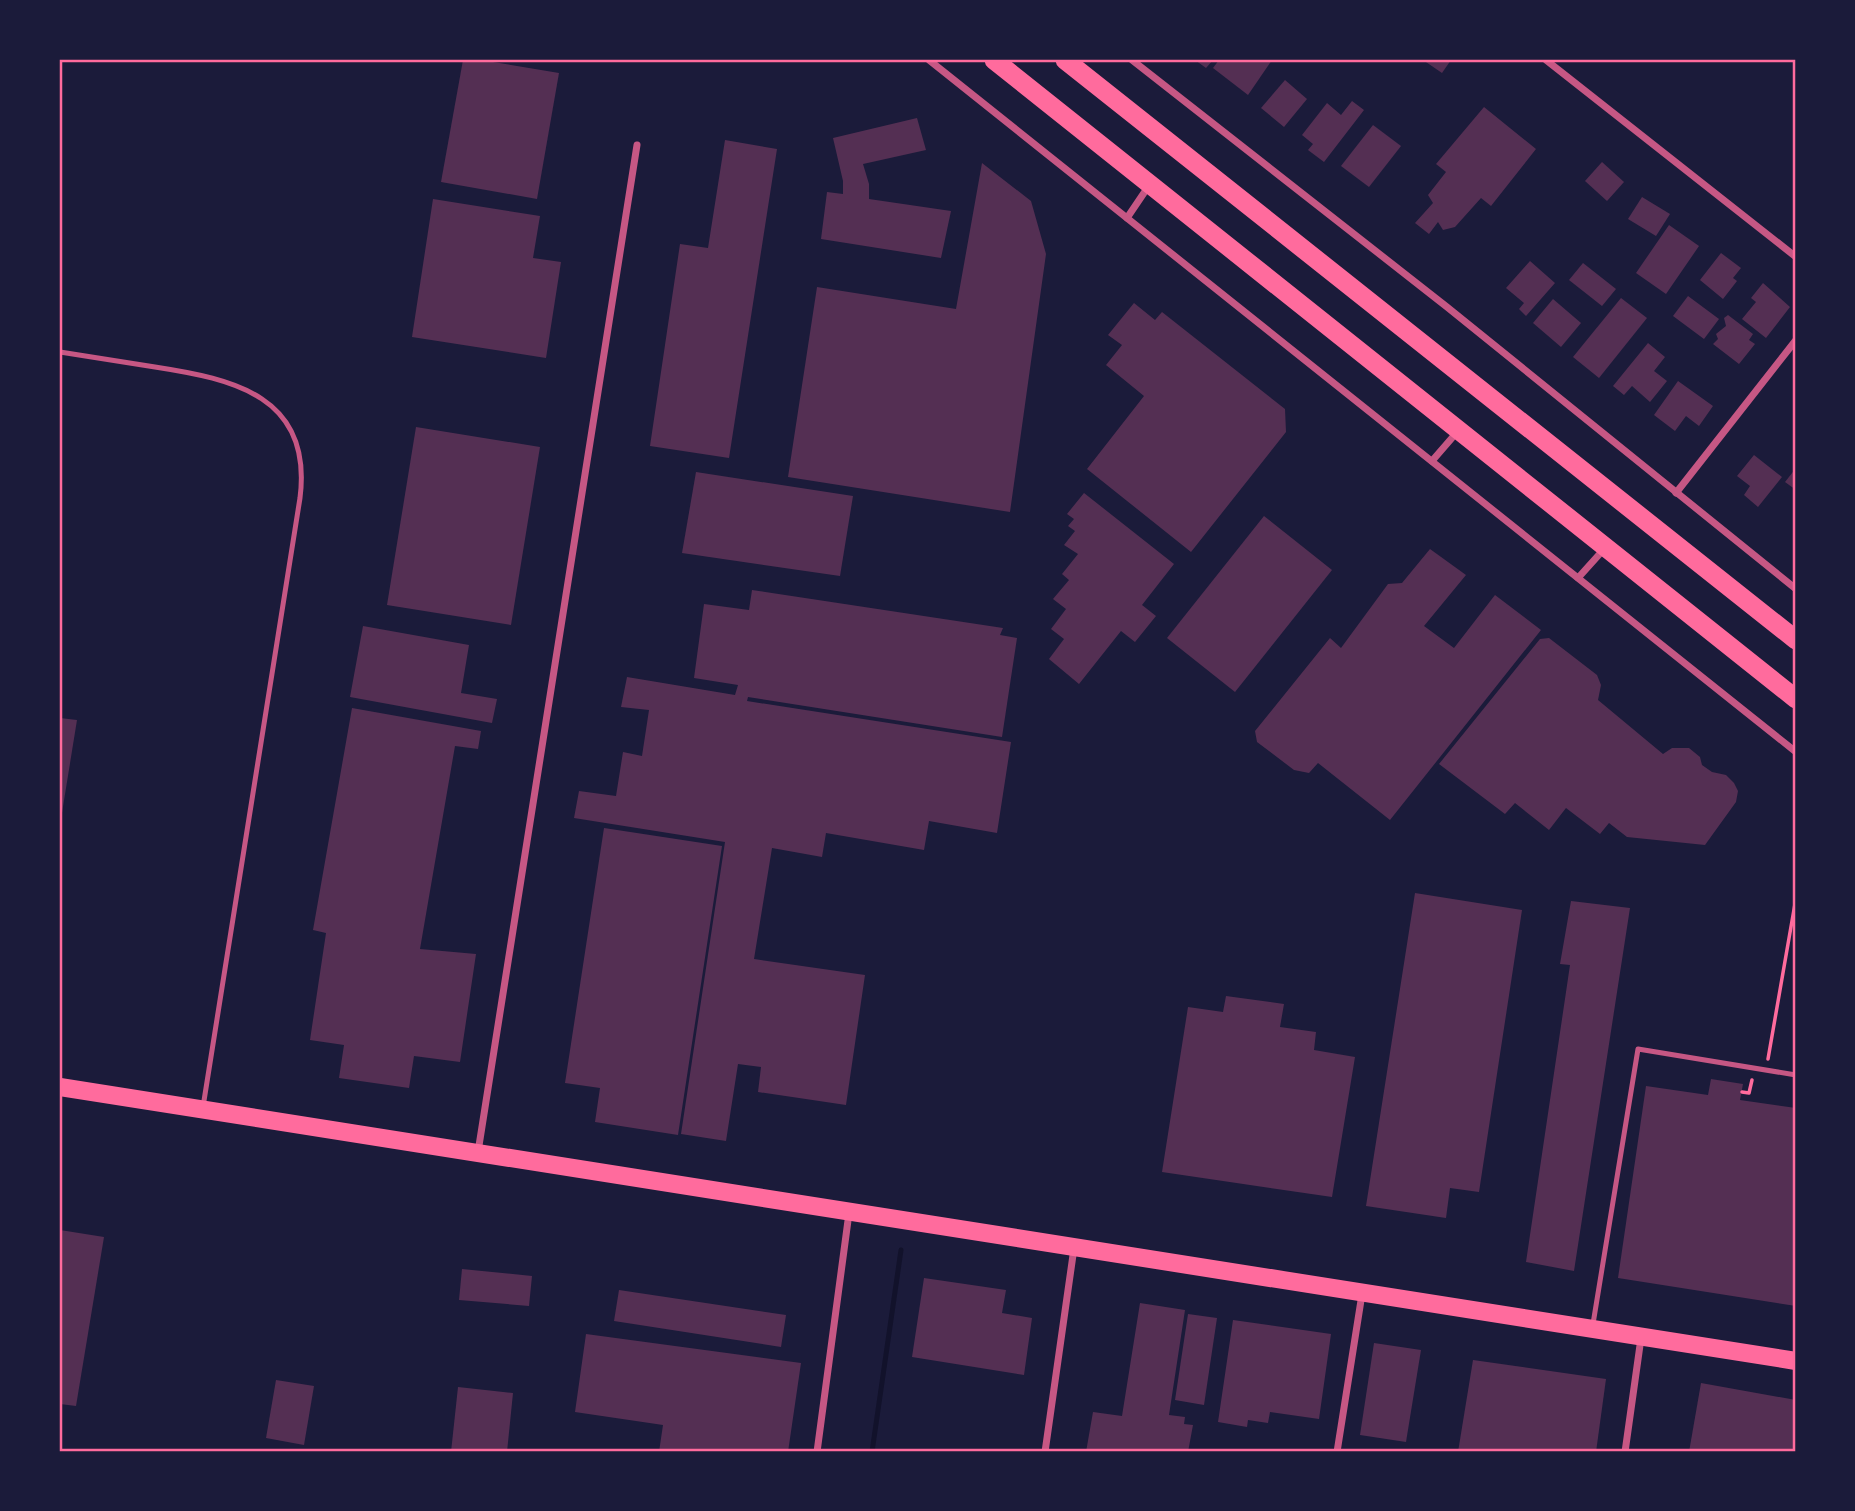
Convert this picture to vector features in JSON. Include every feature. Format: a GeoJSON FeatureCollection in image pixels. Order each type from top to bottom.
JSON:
{"type":"FeatureCollection","features":[{"type":"Feature","properties":{"kind":"highway"},"geometry":{"type":"LineString","coordinates":[[994,60],[1796,699]]}},
{"type":"Feature","properties":{"kind":"highway"},"geometry":{"type":"LineString","coordinates":[[1065,60],[1796,640]]}},
{"type":"Feature","properties":{"kind":"main road"},"geometry":{"type":"LineString","coordinates":[[60,1087],[1592,1331],[1796,1361]]}},
{"type":"Feature","properties":{"kind":"street"},"geometry":{"type":"LineString","coordinates":[[929,60],[1796,752]]}},
{"type":"Feature","properties":{"kind":"street"},"geometry":{"type":"LineString","coordinates":[[1132,60],[1437,299],[1796,589]]}},
{"type":"Feature","properties":{"kind":"street"},"geometry":{"type":"LineString","coordinates":[[1546,60],[1796,257]]}},
{"type":"Feature","properties":{"kind":"street"},"geometry":{"type":"LineString","coordinates":[[478,1152],[637,145]]}},
{"type":"Feature","properties":{"kind":"street"},"geometry":{"type":"LineString","coordinates":[[1126,218],[1150,184]]}},
{"type":"Feature","properties":{"kind":"street"},"geometry":{"type":"LineString","coordinates":[[1676,493],[1796,340]]}},
{"type":"Feature","properties":{"kind":"street"},"geometry":{"type":"LineString","coordinates":[[1432,461],[1458,431]]}},
{"type":"Feature","properties":{"kind":"street"},"geometry":{"type":"LineString","coordinates":[[1578,578],[1605,548]]}},
{"type":"Feature","properties":{"kind":"street"},"geometry":{"type":"LineString","coordinates":[[817,1451],[849,1212]]}},
{"type":"Feature","properties":{"kind":"street"},"geometry":{"type":"LineString","coordinates":[[1045,1451],[1074,1248]]}},
{"type":"Feature","properties":{"kind":"street"},"geometry":{"type":"LineString","coordinates":[[1337,1451],[1362,1293]]}},
{"type":"Feature","properties":{"kind":"street"},"geometry":{"type":"LineString","coordinates":[[1625,1451],[1641,1337]]}},
{"type":"Feature","properties":{"kind":"lane"},"geometry":{"type":"LineString","coordinates":[[60,352],[198,373],[237,383],[273,407],[287,426],[300,458],[300,498],[203,1109]]}},
{"type":"Feature","properties":{"kind":"lane"},"geometry":{"type":"LineString","coordinates":[[1592,1331],[1638,1049],[1796,1076]]}},
{"type":"Feature","properties":{"kind":"path"},"geometry":{"type":"LineString","coordinates":[[1742,1092],[1749,1093],[1756,1057],[1770,1059],[1796,898]]}},
{"type":"Feature","properties":{"kind":"building"},"geometry":{"type":"Polygon","coordinates":[[[463,60],[481,60],[559,73],[537,199],[441,182],[463,60]]]}},
{"type":"Feature","properties":{"kind":"building"},"geometry":{"type":"Polygon","coordinates":[[[1195,60],[1213,60],[1206,68],[1195,60]]]}},
{"type":"Feature","properties":{"kind":"building"},"geometry":{"type":"Polygon","coordinates":[[[1219,60],[1272,60],[1248,95],[1213,68],[1219,60]]]}},
{"type":"Feature","properties":{"kind":"building"},"geometry":{"type":"Polygon","coordinates":[[[1423,60],[1451,60],[1442,73],[1423,60]]]}},
{"type":"Feature","properties":{"kind":"building"},"geometry":{"type":"Polygon","coordinates":[[[1285,80],[1307,99],[1284,127],[1261,108],[1285,80]]]}},
{"type":"Feature","properties":{"kind":"building"},"geometry":{"type":"Polygon","coordinates":[[[1352,101],[1364,110],[1324,162],[1308,150],[1313,144],[1302,135],[1327,103],[1341,115],[1352,101]]]}},
{"type":"Feature","properties":{"kind":"building"},"geometry":{"type":"Polygon","coordinates":[[[1484,107],[1536,149],[1491,206],[1481,198],[1455,227],[1443,230],[1438,222],[1429,234],[1415,223],[1433,203],[1428,195],[1446,172],[1436,164],[1484,107]]]}},
{"type":"Feature","properties":{"kind":"building"},"geometry":{"type":"Polygon","coordinates":[[[917,118],[926,150],[863,164],[869,184],[869,199],[951,211],[941,258],[821,239],[827,192],[843,194],[843,181],[833,138],[917,118]]]}},
{"type":"Feature","properties":{"kind":"building"},"geometry":{"type":"Polygon","coordinates":[[[1373,125],[1401,146],[1369,187],[1341,166],[1373,125]]]}},
{"type":"Feature","properties":{"kind":"building"},"geometry":{"type":"Polygon","coordinates":[[[725,140],[777,149],[729,458],[650,446],[680,244],[708,248],[725,140]]]}},
{"type":"Feature","properties":{"kind":"building"},"geometry":{"type":"Polygon","coordinates":[[[1602,162],[1624,182],[1607,201],[1585,181],[1602,162]]]}},
{"type":"Feature","properties":{"kind":"building"},"geometry":{"type":"Polygon","coordinates":[[[982,163],[1031,201],[1046,254],[1010,512],[788,477],[817,287],[956,309],[982,163]]]}},
{"type":"Feature","properties":{"kind":"building"},"geometry":{"type":"Polygon","coordinates":[[[1642,197],[1670,214],[1656,236],[1628,219],[1642,197]]]}},
{"type":"Feature","properties":{"kind":"building"},"geometry":{"type":"Polygon","coordinates":[[[433,199],[540,216],[533,258],[561,262],[546,358],[412,337],[433,199]]]}},
{"type":"Feature","properties":{"kind":"building"},"geometry":{"type":"Polygon","coordinates":[[[1669,225],[1699,246],[1666,294],[1636,273],[1669,225]]]}},
{"type":"Feature","properties":{"kind":"building"},"geometry":{"type":"Polygon","coordinates":[[[1721,253],[1741,268],[1733,278],[1737,281],[1723,299],[1700,280],[1721,253]]]}},
{"type":"Feature","properties":{"kind":"building"},"geometry":{"type":"Polygon","coordinates":[[[1530,261],[1555,283],[1526,316],[1519,309],[1524,303],[1506,288],[1530,261]]]}},
{"type":"Feature","properties":{"kind":"building"},"geometry":{"type":"Polygon","coordinates":[[[1583,263],[1616,289],[1602,306],[1569,280],[1583,263]]]}},
{"type":"Feature","properties":{"kind":"building"},"geometry":{"type":"Polygon","coordinates":[[[1763,283],[1790,307],[1766,338],[1742,319],[1756,302],[1751,298],[1763,283]]]}},
{"type":"Feature","properties":{"kind":"building"},"geometry":{"type":"Polygon","coordinates":[[[1688,296],[1719,319],[1704,339],[1673,316],[1688,296]]]}},
{"type":"Feature","properties":{"kind":"building"},"geometry":{"type":"Polygon","coordinates":[[[1621,298],[1647,318],[1599,378],[1573,357],[1621,298]]]}},
{"type":"Feature","properties":{"kind":"building"},"geometry":{"type":"Polygon","coordinates":[[[1553,299],[1581,323],[1561,347],[1533,323],[1553,299]]]}},
{"type":"Feature","properties":{"kind":"building"},"geometry":{"type":"Polygon","coordinates":[[[1134,303],[1155,320],[1162,312],[1285,409],[1286,432],[1191,552],[1087,469],[1144,396],[1106,365],[1122,345],[1108,335],[1134,303]]]}},
{"type":"Feature","properties":{"kind":"building"},"geometry":{"type":"Polygon","coordinates":[[[1728,315],[1753,334],[1749,340],[1755,344],[1739,364],[1713,344],[1718,339],[1716,334],[1726,326],[1724,318],[1728,315]]]}},
{"type":"Feature","properties":{"kind":"building"},"geometry":{"type":"Polygon","coordinates":[[[1648,343],[1665,357],[1654,371],[1667,381],[1650,402],[1632,386],[1624,395],[1613,386],[1648,343]]]}},
{"type":"Feature","properties":{"kind":"building"},"geometry":{"type":"Polygon","coordinates":[[[1678,381],[1713,406],[1699,426],[1686,416],[1675,431],[1654,415],[1678,381]]]}},
{"type":"Feature","properties":{"kind":"building"},"geometry":{"type":"Polygon","coordinates":[[[416,427],[540,447],[511,625],[387,605],[416,427]]]}},
{"type":"Feature","properties":{"kind":"building"},"geometry":{"type":"Polygon","coordinates":[[[1754,455],[1782,477],[1758,507],[1744,495],[1750,486],[1737,476],[1754,455]]]}},
{"type":"Feature","properties":{"kind":"building"},"geometry":{"type":"Polygon","coordinates":[[[1796,468],[1796,490],[1785,482],[1796,468]]]}},
{"type":"Feature","properties":{"kind":"building"},"geometry":{"type":"Polygon","coordinates":[[[696,472],[853,496],[840,576],[682,553],[696,472]]]}},
{"type":"Feature","properties":{"kind":"building"},"geometry":{"type":"Polygon","coordinates":[[[1084,493],[1174,564],[1142,605],[1156,616],[1135,642],[1121,631],[1079,684],[1049,659],[1064,639],[1051,629],[1066,609],[1053,599],[1069,580],[1062,574],[1078,554],[1064,545],[1075,531],[1068,526],[1074,519],[1067,514],[1084,493]]]}},
{"type":"Feature","properties":{"kind":"building"},"geometry":{"type":"Polygon","coordinates":[[[1264,516],[1332,570],[1235,692],[1167,638],[1264,516]]]}},
{"type":"Feature","properties":{"kind":"building"},"geometry":{"type":"Polygon","coordinates":[[[1430,549],[1466,575],[1424,626],[1454,648],[1495,595],[1541,630],[1390,820],[1318,763],[1309,773],[1294,770],[1257,742],[1255,731],[1330,638],[1341,648],[1388,584],[1402,583],[1430,549]]]}},
{"type":"Feature","properties":{"kind":"building"},"geometry":{"type":"Polygon","coordinates":[[[752,590],[1003,628],[1000,635],[1017,638],[1002,737],[748,697],[747,701],[1011,742],[997,833],[929,821],[924,850],[826,833],[822,857],[772,848],[754,959],[865,975],[846,1105],[758,1092],[761,1067],[738,1064],[726,1141],[681,1134],[725,842],[574,818],[579,791],[616,796],[623,752],[642,756],[649,710],[621,707],[627,677],[735,695],[738,685],[694,678],[704,604],[749,610],[752,590]]]}},
{"type":"Feature","properties":{"kind":"building"},"geometry":{"type":"Polygon","coordinates":[[[363,626],[469,645],[461,693],[497,699],[492,723],[350,697],[363,626]]]}},
{"type":"Feature","properties":{"kind":"building"},"geometry":{"type":"Polygon","coordinates":[[[1549,638],[1597,675],[1601,685],[1598,700],[1663,754],[1672,748],[1689,748],[1700,757],[1702,765],[1712,772],[1726,775],[1734,783],[1738,791],[1736,802],[1705,845],[1627,837],[1609,823],[1600,834],[1566,808],[1549,830],[1515,803],[1505,814],[1439,764],[1540,639],[1549,638]]]}},
{"type":"Feature","properties":{"kind":"building"},"geometry":{"type":"Polygon","coordinates":[[[352,708],[481,731],[478,749],[455,746],[420,949],[476,954],[460,1062],[414,1056],[409,1088],[339,1078],[344,1045],[310,1040],[326,933],[313,930],[352,708]]]}},
{"type":"Feature","properties":{"kind":"building"},"geometry":{"type":"Polygon","coordinates":[[[60,718],[77,720],[61,819],[60,819],[60,718]]]}},
{"type":"Feature","properties":{"kind":"building"},"geometry":{"type":"Polygon","coordinates":[[[604,828],[722,846],[678,1135],[595,1122],[600,1088],[565,1083],[604,828]]]}},
{"type":"Feature","properties":{"kind":"building"},"geometry":{"type":"Polygon","coordinates":[[[1415,893],[1522,910],[1479,1192],[1450,1188],[1446,1218],[1366,1206],[1415,893]]]}},
{"type":"Feature","properties":{"kind":"building"},"geometry":{"type":"Polygon","coordinates":[[[1571,901],[1630,908],[1574,1271],[1526,1262],[1570,965],[1560,964],[1571,901]]]}},
{"type":"Feature","properties":{"kind":"building"},"geometry":{"type":"Polygon","coordinates":[[[1226,996],[1284,1004],[1280,1027],[1316,1032],[1314,1050],[1355,1057],[1332,1197],[1162,1172],[1188,1007],[1223,1012],[1226,996]]]}},
{"type":"Feature","properties":{"kind":"building"},"geometry":{"type":"Polygon","coordinates":[[[1711,1079],[1743,1084],[1740,1100],[1796,1108],[1796,1306],[1618,1278],[1646,1086],[1708,1095],[1711,1079]]]}},
{"type":"Feature","properties":{"kind":"building"},"geometry":{"type":"Polygon","coordinates":[[[60,1230],[104,1237],[76,1406],[60,1404],[60,1230]]]}},
{"type":"Feature","properties":{"kind":"building"},"geometry":{"type":"Polygon","coordinates":[[[462,1269],[532,1276],[529,1306],[459,1300],[462,1269]]]}},
{"type":"Feature","properties":{"kind":"building"},"geometry":{"type":"Polygon","coordinates":[[[924,1278],[1006,1290],[1002,1313],[1032,1318],[1024,1375],[912,1357],[924,1278]]]}},
{"type":"Feature","properties":{"kind":"building"},"geometry":{"type":"Polygon","coordinates":[[[619,1290],[786,1315],[781,1347],[614,1321],[619,1290]]]}},
{"type":"Feature","properties":{"kind":"building"},"geometry":{"type":"Polygon","coordinates":[[[1140,1303],[1185,1310],[1169,1415],[1185,1417],[1184,1424],[1193,1425],[1188,1452],[1086,1452],[1093,1412],[1122,1416],[1140,1303]]]}},
{"type":"Feature","properties":{"kind":"building"},"geometry":{"type":"Polygon","coordinates":[[[1188,1314],[1217,1318],[1204,1405],[1175,1400],[1188,1314]]]}},
{"type":"Feature","properties":{"kind":"building"},"geometry":{"type":"Polygon","coordinates":[[[1233,1320],[1331,1334],[1319,1419],[1270,1412],[1268,1423],[1248,1420],[1247,1427],[1218,1422],[1233,1320]]]}},
{"type":"Feature","properties":{"kind":"building"},"geometry":{"type":"Polygon","coordinates":[[[586,1334],[801,1363],[788,1452],[659,1452],[663,1425],[575,1412],[586,1334]]]}},
{"type":"Feature","properties":{"kind":"building"},"geometry":{"type":"Polygon","coordinates":[[[1374,1343],[1421,1350],[1406,1442],[1360,1435],[1374,1343]]]}},
{"type":"Feature","properties":{"kind":"building"},"geometry":{"type":"Polygon","coordinates":[[[1473,1360],[1606,1379],[1596,1452],[1458,1452],[1473,1360]]]}},
{"type":"Feature","properties":{"kind":"building"},"geometry":{"type":"Polygon","coordinates":[[[276,1380],[314,1386],[304,1445],[266,1438],[276,1380]]]}},
{"type":"Feature","properties":{"kind":"building"},"geometry":{"type":"Polygon","coordinates":[[[1701,1383],[1796,1400],[1796,1452],[1689,1452],[1701,1383]]]}},
{"type":"Feature","properties":{"kind":"building"},"geometry":{"type":"Polygon","coordinates":[[[458,1387],[513,1393],[507,1452],[451,1452],[458,1387]]]}},
{"type":"Feature","properties":{"kind":"waterway"},"geometry":{"type":"LineString","coordinates":[[872,1452],[901,1250]]}}]}
